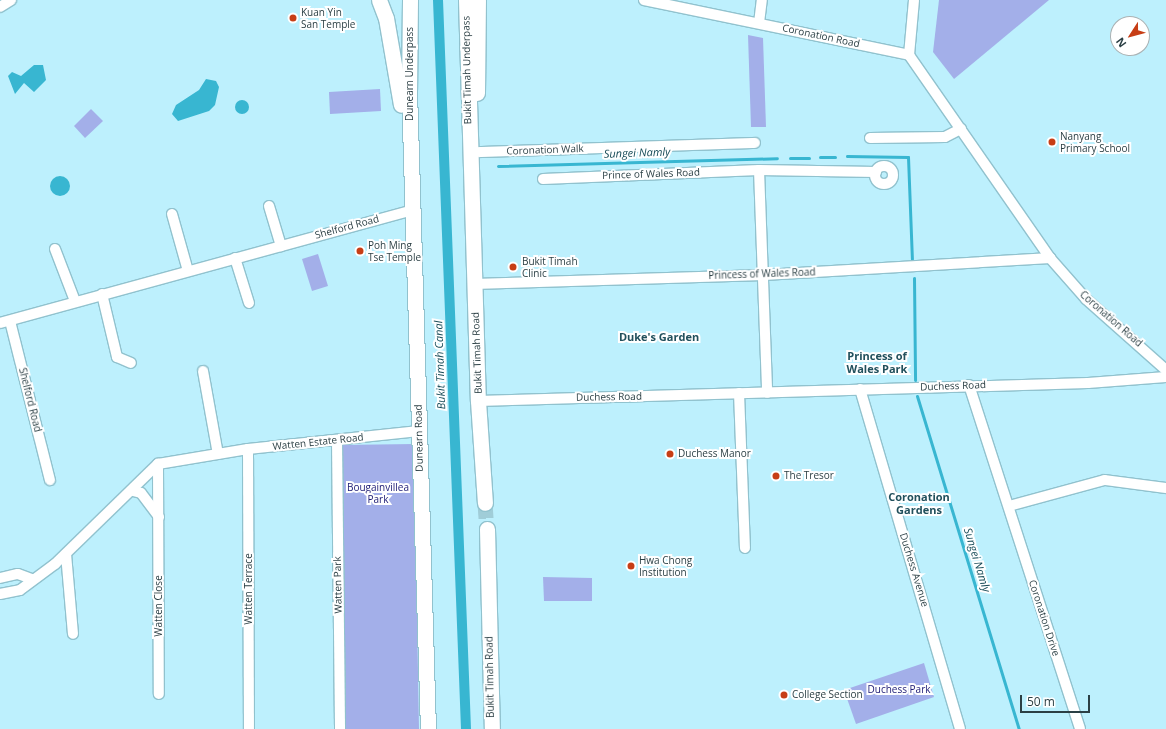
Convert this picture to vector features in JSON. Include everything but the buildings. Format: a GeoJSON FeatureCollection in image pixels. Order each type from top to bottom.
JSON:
{"type":"FeatureCollection","features":[{"type":"Feature","properties":{"kind":"highway"},"geometry":{"type":"LineString","coordinates":[[378,0],[386,18],[410,147]]}},
{"type":"Feature","properties":{"kind":"highway","name":"Dunearn Underpass"},"geometry":{"type":"LineString","coordinates":[[410,0],[410,147]]}},
{"type":"Feature","properties":{"kind":"highway","name":"Bukit Timah Underpass"},"geometry":{"type":"LineString","coordinates":[[466,0],[469,141]]}},
{"type":"Feature","properties":{"kind":"highway","name":"Bukit Timah Road"},"geometry":{"type":"LineString","coordinates":[[472,203],[479,191],[478,0]]}},
{"type":"Feature","properties":{"kind":"highway","name":"Bukit Timah Road"},"geometry":{"type":"LineString","coordinates":[[469,141],[478,401],[485,503]]}},
{"type":"Feature","properties":{"kind":"highway","name":"Dunearn Road"},"geometry":{"type":"LineString","coordinates":[[410,147],[428,729]]}},
{"type":"Feature","properties":{"kind":"highway","name":"Bukit Timah Road"},"geometry":{"type":"LineString","coordinates":[[487,529],[492,729]]}},
{"type":"Feature","properties":{"kind":"street"},"geometry":{"type":"LineString","coordinates":[[0,7],[11,0]]}},
{"type":"Feature","properties":{"kind":"street","name":"Coronation Road"},"geometry":{"type":"LineString","coordinates":[[644,0],[909,55],[1050,258],[1086,299],[1166,370]]}},
{"type":"Feature","properties":{"kind":"street"},"geometry":{"type":"LineString","coordinates":[[759,23],[762,0]]}},
{"type":"Feature","properties":{"kind":"street"},"geometry":{"type":"LineString","coordinates":[[909,55],[914,0]]}},
{"type":"Feature","properties":{"kind":"street"},"geometry":{"type":"LineString","coordinates":[[870,138],[944,137],[961,129]]}},
{"type":"Feature","properties":{"kind":"street","name":"Coronation Walk"},"geometry":{"type":"LineString","coordinates":[[479,152],[756,143]]}},
{"type":"Feature","properties":{"kind":"street"},"geometry":{"type":"LineString","coordinates":[[759,170],[767,393]]}},
{"type":"Feature","properties":{"kind":"street","name":"Prince of Wales Road"},"geometry":{"type":"LineString","coordinates":[[542,179],[759,170],[876,172]]}},
{"type":"Feature","properties":{"kind":"street"},"geometry":{"type":"LineString","coordinates":[[269,206],[281,246]]}},
{"type":"Feature","properties":{"kind":"street","name":"Shelford Road"},"geometry":{"type":"LineString","coordinates":[[50,480],[5,322],[102,294],[413,210]]}},
{"type":"Feature","properties":{"kind":"street"},"geometry":{"type":"LineString","coordinates":[[172,214],[188,271]]}},
{"type":"Feature","properties":{"kind":"street"},"geometry":{"type":"LineString","coordinates":[[55,249],[75,302]]}},
{"type":"Feature","properties":{"kind":"street"},"geometry":{"type":"LineString","coordinates":[[235,258],[249,303]]}},
{"type":"Feature","properties":{"kind":"street","name":"Princess of Wales Road"},"geometry":{"type":"LineString","coordinates":[[474,284],[764,276],[1050,258]]}},
{"type":"Feature","properties":{"kind":"street"},"geometry":{"type":"LineString","coordinates":[[102,294],[118,357],[131,363]]}},
{"type":"Feature","properties":{"kind":"street"},"geometry":{"type":"LineString","coordinates":[[203,371],[218,454]]}},
{"type":"Feature","properties":{"kind":"street","name":"Duchess Road"},"geometry":{"type":"LineString","coordinates":[[478,401],[739,394],[969,385],[1088,383],[1166,377]]}},
{"type":"Feature","properties":{"kind":"street","name":"Coronation Drive"},"geometry":{"type":"LineString","coordinates":[[969,385],[1080,729]]}},
{"type":"Feature","properties":{"kind":"street","name":"Duchess Avenue"},"geometry":{"type":"LineString","coordinates":[[860,389],[960,729]]}},
{"type":"Feature","properties":{"kind":"street"},"geometry":{"type":"LineString","coordinates":[[739,394],[745,548]]}},
{"type":"Feature","properties":{"kind":"street","name":"Watten Estate Road"},"geometry":{"type":"LineString","coordinates":[[158,464],[248,449],[419,431]]}},
{"type":"Feature","properties":{"kind":"street","name":"Watten Park"},"geometry":{"type":"LineString","coordinates":[[337,440],[340,729]]}},
{"type":"Feature","properties":{"kind":"street","name":"Watten Terrace"},"geometry":{"type":"LineString","coordinates":[[248,449],[249,729]]}},
{"type":"Feature","properties":{"kind":"street"},"geometry":{"type":"LineString","coordinates":[[0,594],[20,590],[32,579],[66,554],[133,491],[158,464]]}},
{"type":"Feature","properties":{"kind":"street","name":"Watten Close"},"geometry":{"type":"LineString","coordinates":[[158,464],[160,518],[159,694]]}},
{"type":"Feature","properties":{"kind":"street"},"geometry":{"type":"LineString","coordinates":[[1009,506],[1105,480],[1166,488]]}},
{"type":"Feature","properties":{"kind":"street"},"geometry":{"type":"LineString","coordinates":[[133,491],[141,492],[160,518]]}},
{"type":"Feature","properties":{"kind":"street"},"geometry":{"type":"LineString","coordinates":[[66,554],[73,634]]}},
{"type":"Feature","properties":{"kind":"street"},"geometry":{"type":"LineString","coordinates":[[0,578],[18,574],[32,579]]}},
{"type":"Feature","properties":{"kind":"green space"},"geometry":{"type":"Polygon","coordinates":[[[939,0],[1049,0],[954,79],[933,52],[939,0]]]}},
{"type":"Feature","properties":{"kind":"green space"},"geometry":{"type":"Polygon","coordinates":[[[748,35],[763,38],[766,127],[751,127],[748,35]]]}},
{"type":"Feature","properties":{"kind":"green space"},"geometry":{"type":"Polygon","coordinates":[[[380,89],[381,111],[330,114],[329,92],[380,89]]]}},
{"type":"Feature","properties":{"kind":"green space"},"geometry":{"type":"Polygon","coordinates":[[[91,109],[103,121],[85,138],[74,126],[91,109]]]}},
{"type":"Feature","properties":{"kind":"green space"},"geometry":{"type":"Polygon","coordinates":[[[318,254],[328,286],[312,291],[302,259],[318,254]]]}},
{"type":"Feature","properties":{"kind":"green space","name":"Bougainvillea Park"},"geometry":{"type":"Polygon","coordinates":[[[414,444],[419,729],[346,729],[341,445],[414,444]]]}},
{"type":"Feature","properties":{"kind":"green space"},"geometry":{"type":"Polygon","coordinates":[[[543,577],[592,578],[592,601],[544,601],[543,577]]]}},
{"type":"Feature","properties":{"kind":"green space","name":"Duchess Park"},"geometry":{"type":"Polygon","coordinates":[[[924,663],[934,697],[856,724],[844,690],[924,663]]]}},
{"type":"Feature","properties":{"kind":"shaded area"},"geometry":{"type":"Polygon","coordinates":[[[34,65],[43,65],[46,80],[34,92],[24,83],[15,94],[8,76],[12,72],[21,76],[34,65]]]}},
{"type":"Feature","properties":{"kind":"shaded area"},"geometry":{"type":"Polygon","coordinates":[[[206,79],[216,81],[219,87],[215,105],[209,111],[178,121],[172,114],[176,105],[199,90],[206,79]]]}},
{"type":"Feature","properties":{"kind":"shaded area"},"geometry":{"type":"Polygon","coordinates":[[[239,100],[245,100],[249,104],[249,110],[245,114],[239,114],[235,110],[235,104],[239,100]]]}},
{"type":"Feature","properties":{"kind":"shaded area"},"geometry":{"type":"Polygon","coordinates":[[[60,176],[67,179],[70,186],[67,193],[60,196],[53,193],[50,186],[53,179],[60,176]]]}},
{"type":"Feature","properties":{"kind":"waterway","name":"Bukit Timah Canal"},"geometry":{"type":"LineString","coordinates":[[438,0],[466,729]]}},
{"type":"Feature","properties":{"kind":"waterway","name":"Sungei Namly"},"geometry":{"type":"LineString","coordinates":[[847,156],[908,157],[912,259]]}},
{"type":"Feature","properties":{"kind":"waterway","name":"Sungei Namly"},"geometry":{"type":"LineString","coordinates":[[820,157],[835,157]]}},
{"type":"Feature","properties":{"kind":"waterway","name":"Sungei Namly"},"geometry":{"type":"LineString","coordinates":[[498,166],[777,158]]}},
{"type":"Feature","properties":{"kind":"waterway","name":"Sungei Namly"},"geometry":{"type":"LineString","coordinates":[[790,158],[809,158]]}},
{"type":"Feature","properties":{"kind":"waterway","name":"Sungei Namly"},"geometry":{"type":"LineString","coordinates":[[914,278],[915,380]]}},
{"type":"Feature","properties":{"kind":"waterway","name":"Sungei Namly"},"geometry":{"type":"LineString","coordinates":[[917,396],[1019,729]]}},
{"type":"Feature","properties":{"kind":"tunnel"},"geometry":{"type":"LineString","coordinates":[[485,503],[487,529]]}},
{"type":"Feature","properties":{"kind":"place","name":"Kuan Yin San Temple"},"geometry":{"type":"Point","coordinates":[293,18]}},
{"type":"Feature","properties":{"kind":"place","name":"Nanyang Primary School"},"geometry":{"type":"Point","coordinates":[1052,142]}},
{"type":"Feature","properties":{"kind":"place","name":"Poh Ming Tse Temple"},"geometry":{"type":"Point","coordinates":[360,251]}},
{"type":"Feature","properties":{"kind":"place","name":"Bukit Timah Clinic"},"geometry":{"type":"Point","coordinates":[513,267]}},
{"type":"Feature","properties":{"kind":"place","name":"Duchess Manor"},"geometry":{"type":"Point","coordinates":[670,454]}},
{"type":"Feature","properties":{"kind":"place","name":"The Tresor"},"geometry":{"type":"Point","coordinates":[776,476]}},
{"type":"Feature","properties":{"kind":"place","name":"Hwa Chong Institution"},"geometry":{"type":"Point","coordinates":[631,566]}},
{"type":"Feature","properties":{"kind":"place","name":"College Section"},"geometry":{"type":"Point","coordinates":[784,695]}},
{"type":"Feature","properties":{"kind":"district","name":"Duke's Garden"},"geometry":{"type":"Point","coordinates":[659,337]}},
{"type":"Feature","properties":{"kind":"district","name":"Princess of Wales Park"},"geometry":{"type":"Point","coordinates":[877,363]}},
{"type":"Feature","properties":{"kind":"district","name":"Coronation Gardens"},"geometry":{"type":"Point","coordinates":[919,504]}}]}
